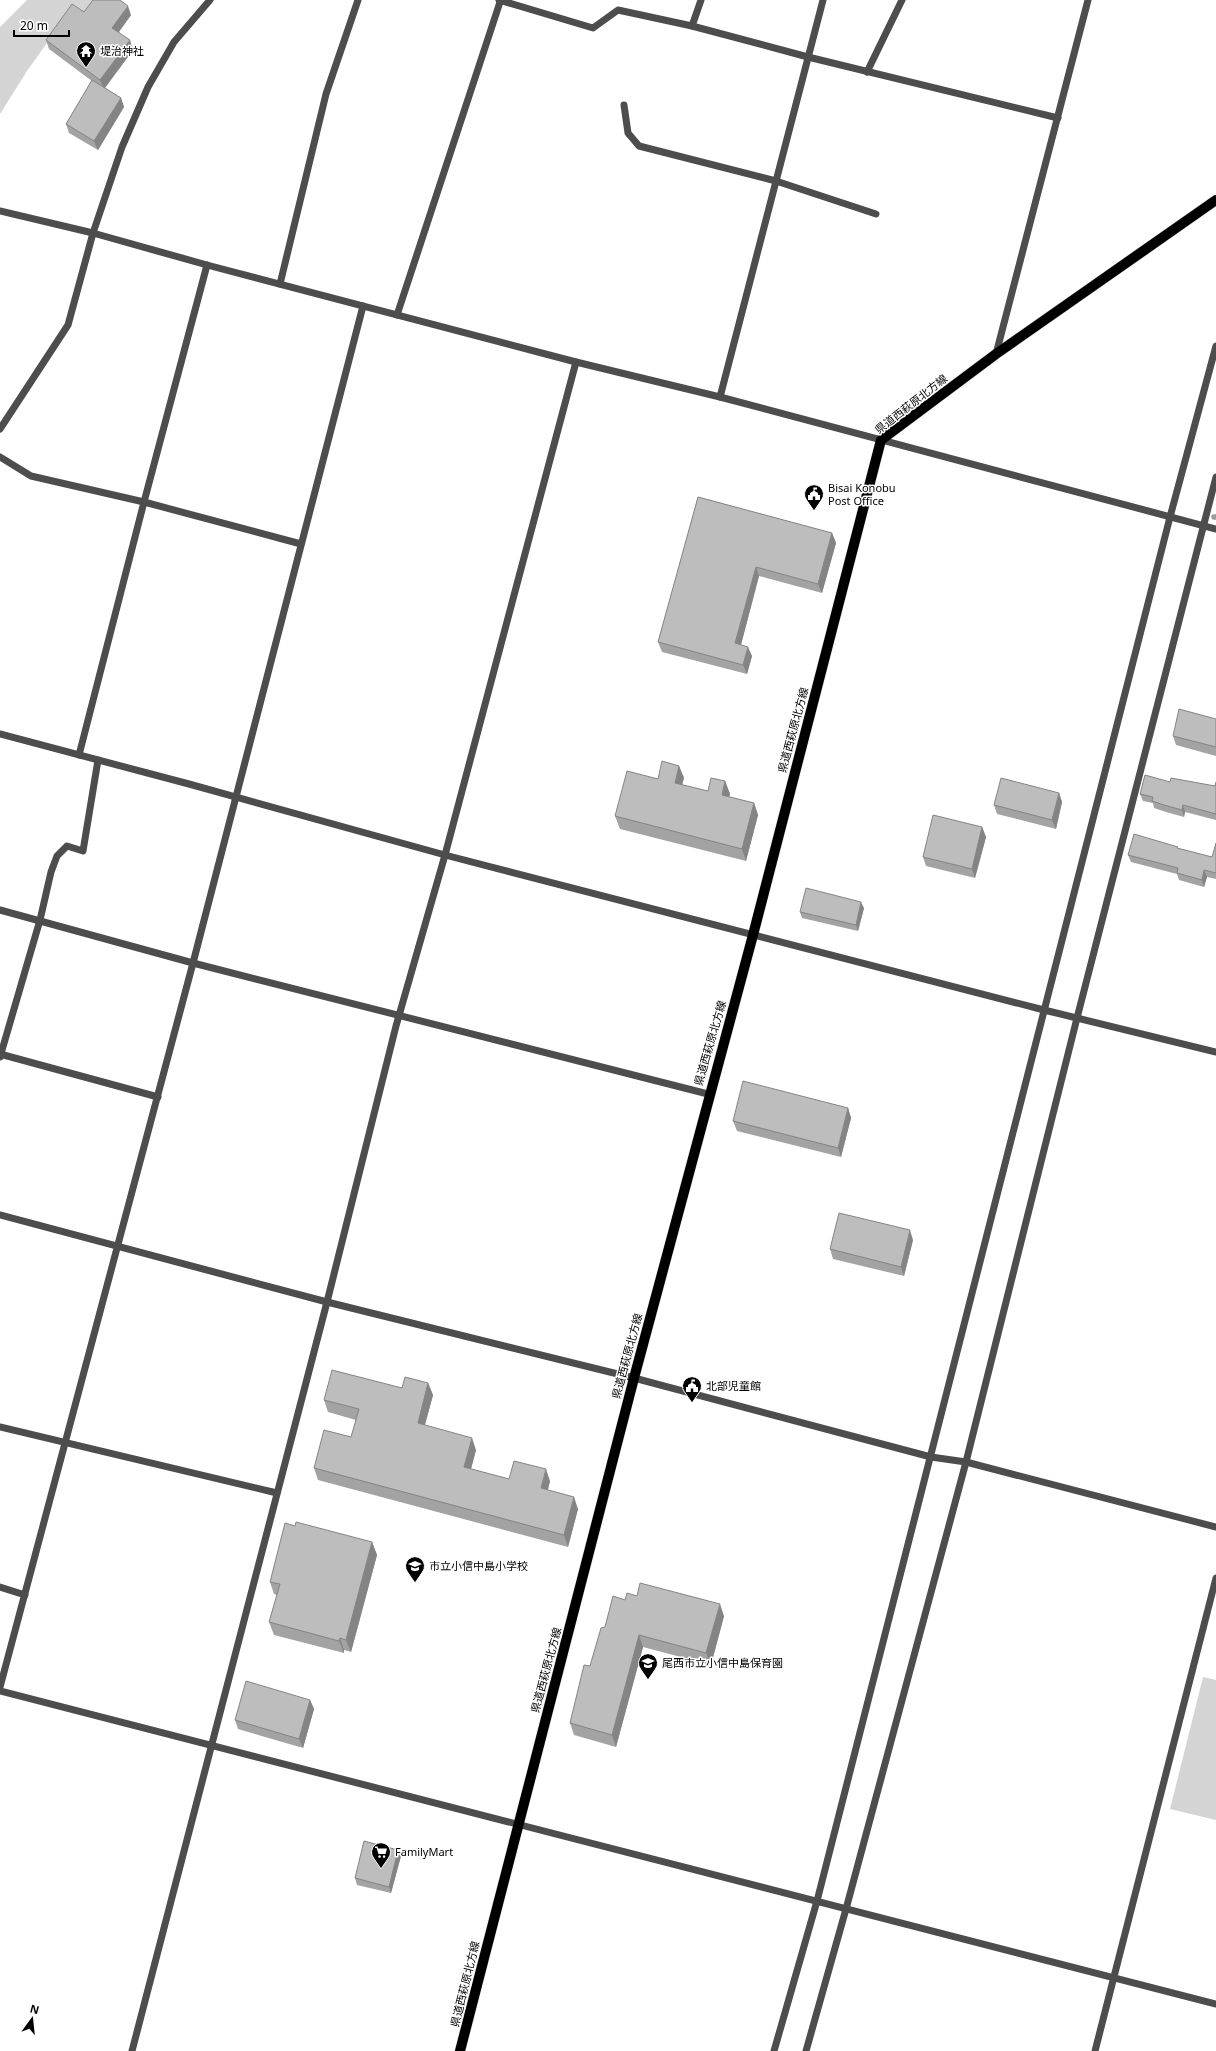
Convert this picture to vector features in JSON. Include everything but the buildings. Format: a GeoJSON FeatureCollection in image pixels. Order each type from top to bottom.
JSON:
{"type":"FeatureCollection","features":[{"type":"Feature","properties":{"kind":"main road","name":"県道西萩原北方線"},"geometry":{"type":"LineString","coordinates":[[460,2051],[708,1094],[753,935],[881,440],[996,354],[1216,200]]}},
{"type":"Feature","properties":{"kind":"street"},"geometry":{"type":"LineString","coordinates":[[0,429],[68,325],[93,233],[122,147],[148,87],[174,42],[210,0]]}},
{"type":"Feature","properties":{"kind":"street"},"geometry":{"type":"LineString","coordinates":[[280,284],[326,94],[358,0]]}},
{"type":"Feature","properties":{"kind":"street"},"geometry":{"type":"LineString","coordinates":[[692,26],[701,0]]}},
{"type":"Feature","properties":{"kind":"street"},"geometry":{"type":"LineString","coordinates":[[720,397],[823,0]]}},
{"type":"Feature","properties":{"kind":"street"},"geometry":{"type":"LineString","coordinates":[[867,72],[902,0]]}},
{"type":"Feature","properties":{"kind":"street"},"geometry":{"type":"LineString","coordinates":[[996,354],[1088,0]]}},
{"type":"Feature","properties":{"kind":"street"},"geometry":{"type":"LineString","coordinates":[[398,315],[499,1],[593,28],[618,10],[692,26],[867,72],[1058,118]]}},
{"type":"Feature","properties":{"kind":"street"},"geometry":{"type":"LineString","coordinates":[[624,105],[628,133],[639,146],[776,181],[876,214]]}},
{"type":"Feature","properties":{"kind":"street"},"geometry":{"type":"LineString","coordinates":[[0,211],[93,233],[207,265],[576,362],[720,397],[1216,529]]}},
{"type":"Feature","properties":{"kind":"street"},"geometry":{"type":"LineString","coordinates":[[79,755],[207,265]]}},
{"type":"Feature","properties":{"kind":"street"},"geometry":{"type":"LineString","coordinates":[[0,1687],[117,1245],[194,963],[235,798],[363,306]]}},
{"type":"Feature","properties":{"kind":"street"},"geometry":{"type":"LineString","coordinates":[[774,2051],[817,1901],[932,1457],[1170,517],[1216,346]]}},
{"type":"Feature","properties":{"kind":"street"},"geometry":{"type":"LineString","coordinates":[[132,2051],[327,1302],[400,1014],[445,855],[576,362]]}},
{"type":"Feature","properties":{"kind":"street"},"geometry":{"type":"LineString","coordinates":[[0,457],[31,476],[144,502],[301,544]]}},
{"type":"Feature","properties":{"kind":"street"},"geometry":{"type":"LineString","coordinates":[[806,2051],[966,1462],[1077,1018],[1216,477]]}},
{"type":"Feature","properties":{"kind":"street"},"geometry":{"type":"LineString","coordinates":[[0,734],[445,855],[1044,1010],[1216,1052]]}},
{"type":"Feature","properties":{"kind":"street"},"geometry":{"type":"LineString","coordinates":[[98,760],[83,851],[67,846],[57,856],[51,872],[40,920],[0,1055],[158,1097]]}},
{"type":"Feature","properties":{"kind":"street"},"geometry":{"type":"LineString","coordinates":[[0,910],[194,963],[400,1014],[708,1094]]}},
{"type":"Feature","properties":{"kind":"street"},"geometry":{"type":"LineString","coordinates":[[0,1215],[327,1302],[634,1378],[932,1457],[966,1462],[1216,1527]]}},
{"type":"Feature","properties":{"kind":"street"},"geometry":{"type":"LineString","coordinates":[[0,1427],[277,1493]]}},
{"type":"Feature","properties":{"kind":"street"},"geometry":{"type":"LineString","coordinates":[[1095,2051],[1115,1978],[1216,1578]]}},
{"type":"Feature","properties":{"kind":"street"},"geometry":{"type":"LineString","coordinates":[[0,1587],[25,1595]]}},
{"type":"Feature","properties":{"kind":"street"},"geometry":{"type":"LineString","coordinates":[[0,1691],[1216,2004]]}},
{"type":"Feature","properties":{"kind":"shaded area"},"geometry":{"type":"Polygon","coordinates":[[[27,0],[96,0],[86,14],[74,5],[27,71],[0,114],[0,27],[27,0]]]}},
{"type":"Feature","properties":{"kind":"shaded area"},"geometry":{"type":"Polygon","coordinates":[[[1203,1677],[1216,1680],[1216,1820],[1170,1809],[1203,1677]]]}},
{"type":"Feature","properties":{"kind":"place","name":"堤治神社"},"geometry":{"type":"Point","coordinates":[86,68]}},
{"type":"Feature","properties":{"kind":"place","name":"Bisai Konobu Post Office"},"geometry":{"type":"Point","coordinates":[814,511]}},
{"type":"Feature","properties":{"kind":"place","name":"北部児童館"},"geometry":{"type":"Point","coordinates":[692,1403]}},
{"type":"Feature","properties":{"kind":"place","name":"市立小信中島小学校"},"geometry":{"type":"Point","coordinates":[415,1583]}},
{"type":"Feature","properties":{"kind":"place","name":"尾西市立小信中島保育園"},"geometry":{"type":"Point","coordinates":[648,1680]}},
{"type":"Feature","properties":{"kind":"place","name":"FamilyMart"},"geometry":{"type":"Point","coordinates":[381,1869]}}]}
